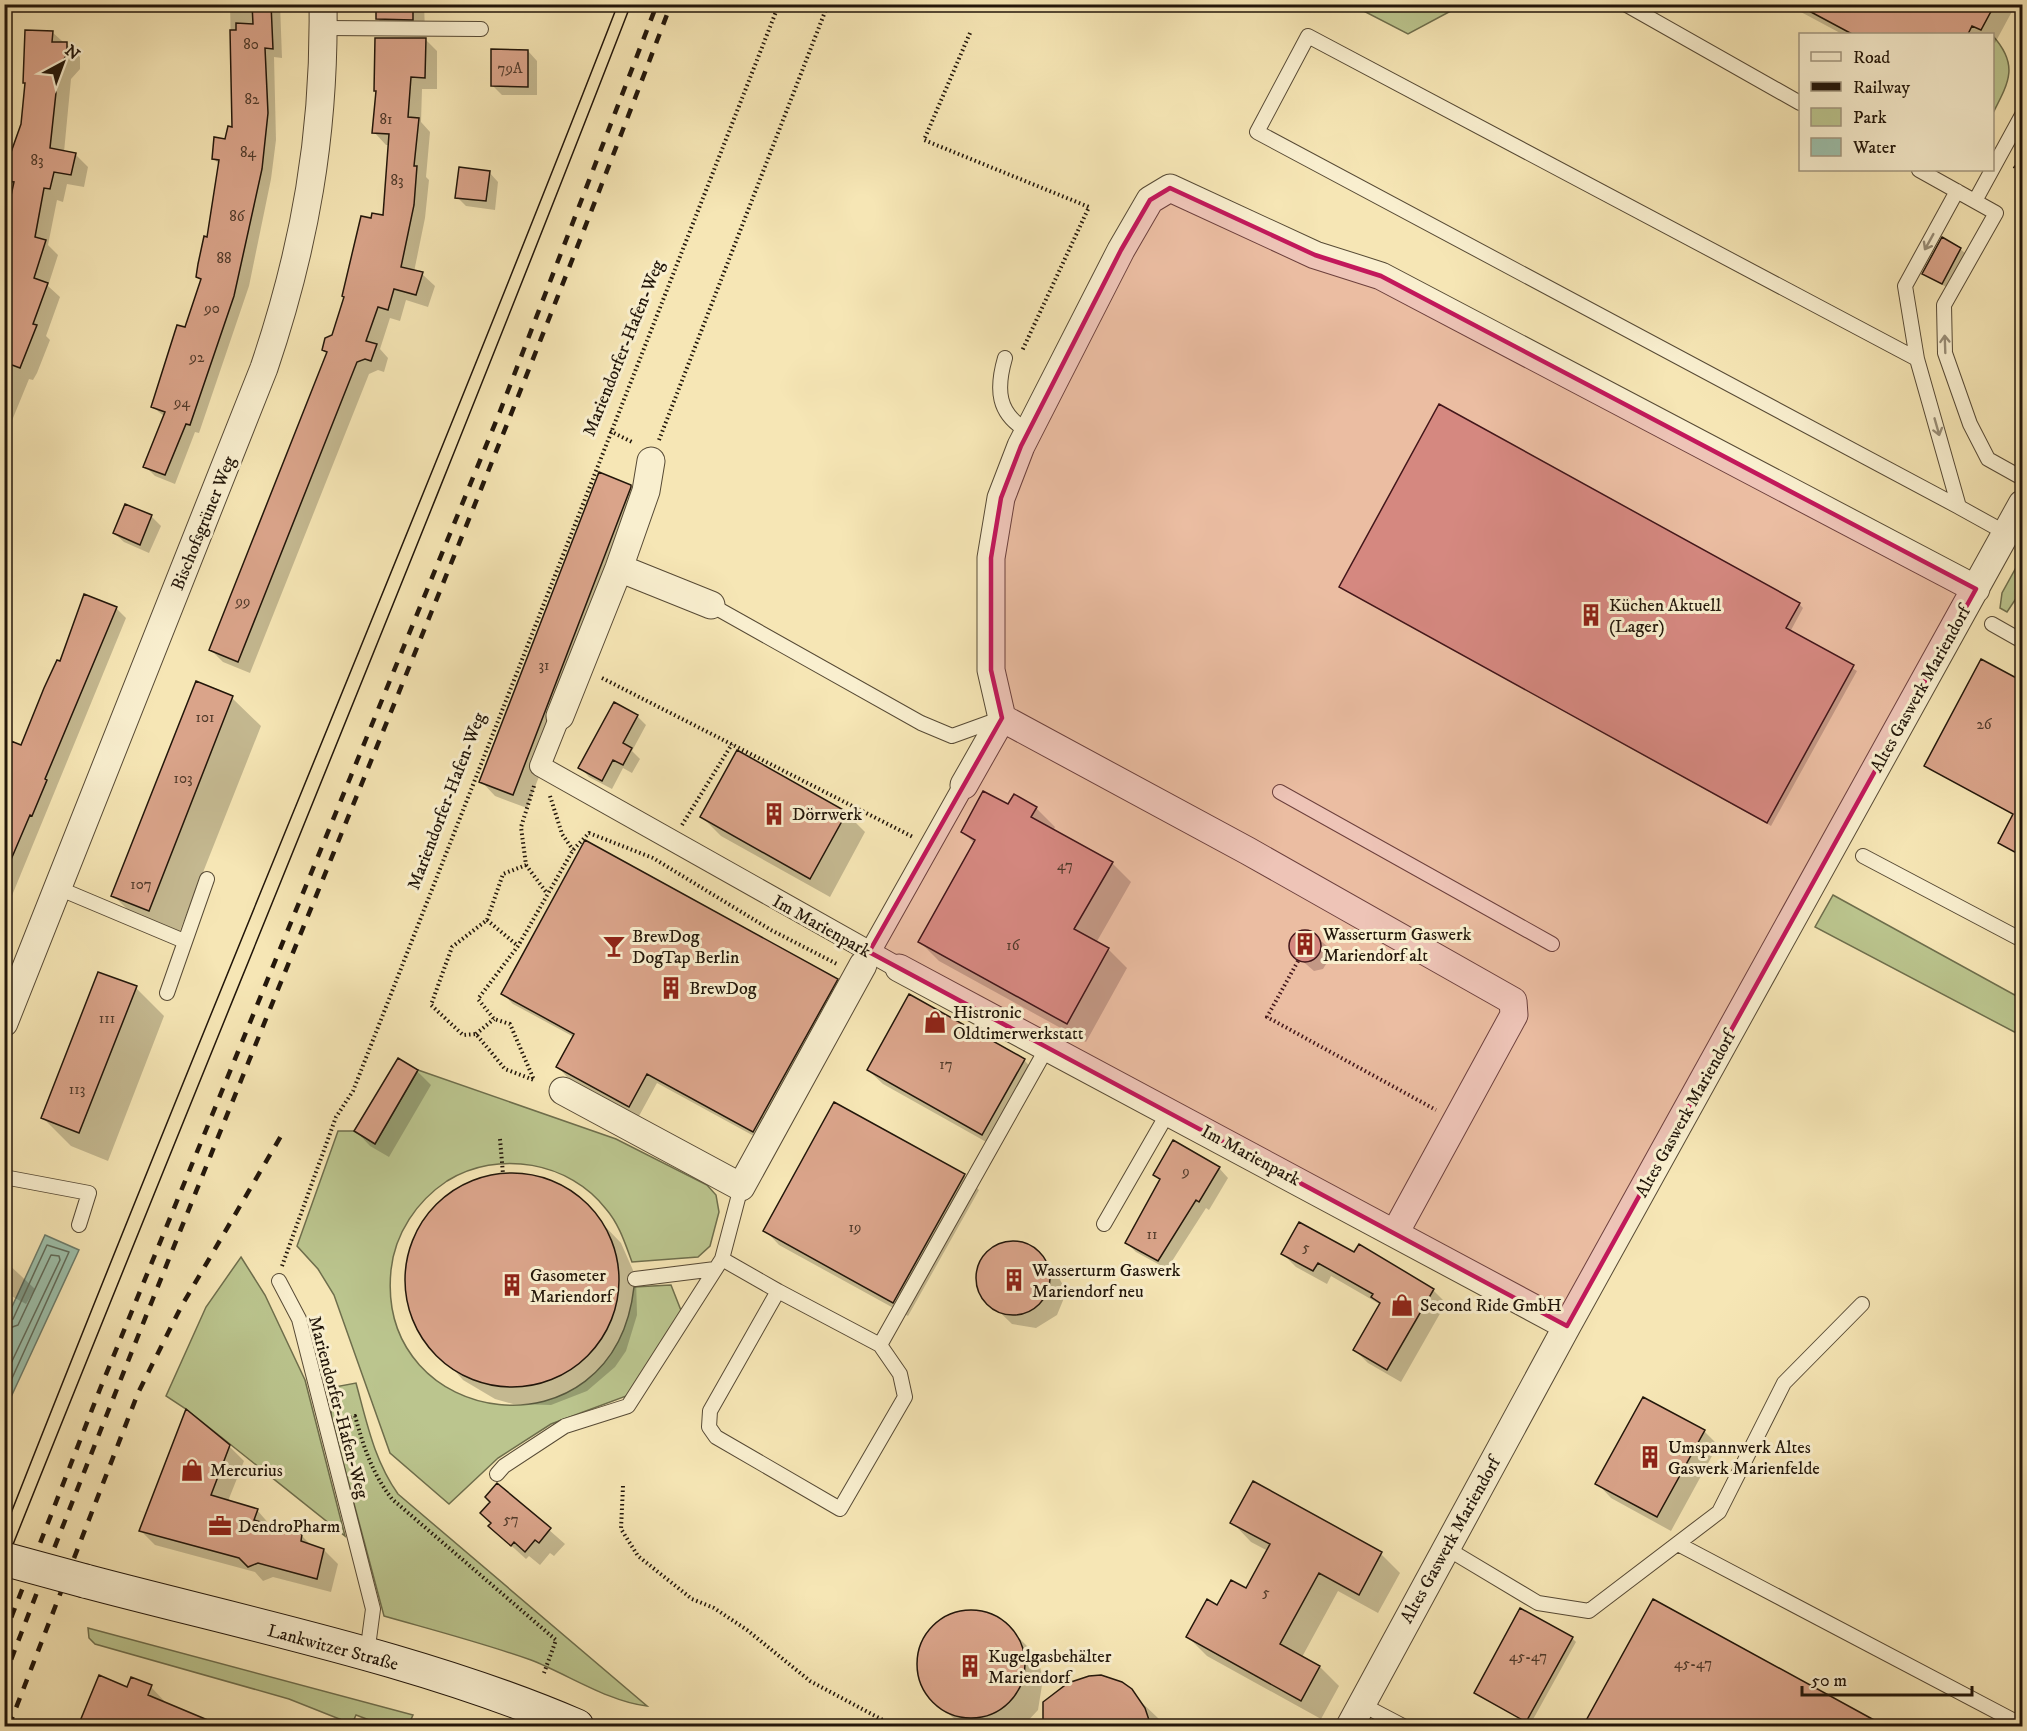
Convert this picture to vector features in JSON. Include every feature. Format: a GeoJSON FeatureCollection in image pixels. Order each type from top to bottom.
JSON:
{"type":"FeatureCollection","features":[{"type":"Feature","properties":{"kind":"main road","name":"Lankwitzer Straße"},"geometry":{"type":"LineString","coordinates":[[4,1559],[366,1656],[494,1694],[577,1726]]}},
{"type":"Feature","properties":{"kind":"street","name":"Bischofsgrüner Weg"},"geometry":{"type":"LineString","coordinates":[[4,1023],[264,368],[280,321],[310,197],[321,95],[323,16]]}},
{"type":"Feature","properties":{"kind":"street"},"geometry":{"type":"LineString","coordinates":[[563,1091],[741,1187],[863,964],[1002,718],[991,670],[991,558],[1001,498],[1028,431],[1144,210],[1150,200],[1170,188],[1315,255],[1381,276],[1976,589]]}},
{"type":"Feature","properties":{"kind":"street"},"geometry":{"type":"LineString","coordinates":[[540,766],[619,568],[646,491],[651,461]]}},
{"type":"Feature","properties":{"kind":"street","name":"Altes Gaswerk Mariendorf"},"geometry":{"type":"LineString","coordinates":[[1355,1715],[2022,504]]}},
{"type":"Feature","properties":{"kind":"street"},"geometry":{"type":"LineString","coordinates":[[619,568],[711,605]]}},
{"type":"Feature","properties":{"kind":"street"},"geometry":{"type":"LineString","coordinates":[[1002,718],[1510,997],[1515,1006],[1514,1015],[1395,1233]]}},
{"type":"Feature","properties":{"kind":"street","name":"Im Marienpark"},"geometry":{"type":"LineString","coordinates":[[540,766],[672,841],[863,964],[899,968],[1568,1326]]}},
{"type":"Feature","properties":{"kind":"lane"},"geometry":{"type":"LineString","coordinates":[[1625,4],[1799,102]]}},
{"type":"Feature","properties":{"kind":"lane"},"geometry":{"type":"LineString","coordinates":[[323,16],[481,29]]}},
{"type":"Feature","properties":{"kind":"lane"},"geometry":{"type":"LineString","coordinates":[[1917,359],[1308,36],[1257,132],[2006,533]]}},
{"type":"Feature","properties":{"kind":"lane"},"geometry":{"type":"LineString","coordinates":[[1994,166],[2022,114]]}},
{"type":"Feature","properties":{"kind":"lane"},"geometry":{"type":"LineString","coordinates":[[1921,171],[1996,213],[1944,306],[1945,353],[1970,424],[1988,459],[2022,478]]}},
{"type":"Feature","properties":{"kind":"lane"},"geometry":{"type":"LineString","coordinates":[[1975,201],[1991,171]]}},
{"type":"Feature","properties":{"kind":"lane"},"geometry":{"type":"LineString","coordinates":[[1958,191],[1905,286],[1917,359],[1959,507]]}},
{"type":"Feature","properties":{"kind":"lane"},"geometry":{"type":"LineString","coordinates":[[1005,358],[998,393],[1002,406],[1018,425],[1028,431]]}},
{"type":"Feature","properties":{"kind":"lane"},"geometry":{"type":"LineString","coordinates":[[711,605],[921,723],[952,736],[1002,718]]}},
{"type":"Feature","properties":{"kind":"lane"},"geometry":{"type":"LineString","coordinates":[[1992,624],[2022,641]]}},
{"type":"Feature","properties":{"kind":"lane"},"geometry":{"type":"LineString","coordinates":[[1280,792],[1552,944]]}},
{"type":"Feature","properties":{"kind":"lane"},"geometry":{"type":"LineString","coordinates":[[1863,856],[2022,940]]}},
{"type":"Feature","properties":{"kind":"lane"},"geometry":{"type":"LineString","coordinates":[[166,993],[207,879]]}},
{"type":"Feature","properties":{"kind":"lane"},"geometry":{"type":"LineString","coordinates":[[58,888],[183,941]]}},
{"type":"Feature","properties":{"kind":"lane"},"geometry":{"type":"LineString","coordinates":[[880,1345],[1048,1046]]}},
{"type":"Feature","properties":{"kind":"lane"},"geometry":{"type":"LineString","coordinates":[[1104,1224],[1169,1111]]}},
{"type":"Feature","properties":{"kind":"lane"},"geometry":{"type":"LineString","coordinates":[[4,1177],[89,1193],[79,1225]]}},
{"type":"Feature","properties":{"kind":"lane"},"geometry":{"type":"LineString","coordinates":[[497,1474],[504,1466],[565,1426],[628,1406],[719,1264],[741,1187]]}},
{"type":"Feature","properties":{"kind":"lane"},"geometry":{"type":"LineString","coordinates":[[635,1279],[719,1264],[778,1291],[880,1345],[900,1374],[905,1397],[840,1509],[716,1437],[709,1427],[710,1411],[778,1291]]}},
{"type":"Feature","properties":{"kind":"lane","name":"Mariendorfer-Hafen-Weg"},"geometry":{"type":"LineString","coordinates":[[279,1281],[299,1319],[373,1610],[366,1656]]}},
{"type":"Feature","properties":{"kind":"lane"},"geometry":{"type":"LineString","coordinates":[[1446,1548],[1538,1602],[1589,1611],[1719,1512],[1784,1383],[1862,1304]]}},
{"type":"Feature","properties":{"kind":"lane"},"geometry":{"type":"LineString","coordinates":[[1678,1544],[2022,1725]]}},
{"type":"Feature","properties":{"kind":"lane"},"geometry":{"type":"LineString","coordinates":[[1355,1715],[1404,1726]]}},
{"type":"Feature","properties":{"kind":"path","name":"Mariendorfer-Hafen-Weg"},"geometry":{"type":"LineString","coordinates":[[279,1281],[287,1248],[336,1117],[354,1091],[778,4]]}},
{"type":"Feature","properties":{"kind":"path"},"geometry":{"type":"LineString","coordinates":[[651,461],[828,4]]}},
{"type":"Feature","properties":{"kind":"path"},"geometry":{"type":"LineString","coordinates":[[970,33],[924,140],[1089,207],[1021,354]]}},
{"type":"Feature","properties":{"kind":"path"},"geometry":{"type":"LineString","coordinates":[[580,666],[930,846]]}},
{"type":"Feature","properties":{"kind":"path"},"geometry":{"type":"LineString","coordinates":[[672,841],[732,744]]}},
{"type":"Feature","properties":{"kind":"path"},"geometry":{"type":"LineString","coordinates":[[540,766],[562,834],[573,850]]}},
{"type":"Feature","properties":{"kind":"path"},"geometry":{"type":"LineString","coordinates":[[540,766],[521,827],[525,865],[546,892]]}},
{"type":"Feature","properties":{"kind":"path"},"geometry":{"type":"LineString","coordinates":[[476,1035],[505,1069],[534,1080],[510,1024],[494,1019],[478,999],[518,945],[546,892],[573,850],[589,833],[653,858],[771,930],[863,964]]}},
{"type":"Feature","properties":{"kind":"path"},"geometry":{"type":"LineString","coordinates":[[494,1019],[476,1035],[463,1035],[431,1005],[452,947],[487,920],[502,874],[525,865]]}},
{"type":"Feature","properties":{"kind":"path"},"geometry":{"type":"LineString","coordinates":[[487,920],[518,945]]}},
{"type":"Feature","properties":{"kind":"path"},"geometry":{"type":"LineString","coordinates":[[1298,961],[1267,1017],[1455,1121]]}},
{"type":"Feature","properties":{"kind":"path"},"geometry":{"type":"LineString","coordinates":[[500,1139],[503,1174]]}},
{"type":"Feature","properties":{"kind":"path"},"geometry":{"type":"LineString","coordinates":[[325,1428],[355,1416],[366,1457],[392,1499],[556,1640],[544,1673]]}},
{"type":"Feature","properties":{"kind":"path"},"geometry":{"type":"LineString","coordinates":[[623,1486],[621,1529],[638,1556],[692,1599],[714,1608],[747,1630],[810,1681],[894,1726]]}},
{"type":"Feature","properties":{"kind":"highlighted area"},"geometry":{"type":"Polygon","coordinates":[[[1170,188],[1315,255],[1381,276],[1976,589],[1567,1326],[869,952],[1002,718],[991,670],[991,558],[1001,498],[1021,446],[1121,250],[1150,200],[1170,188]]]}},
{"type":"Feature","properties":{"kind":"green space"},"geometry":{"type":"Polygon","coordinates":[[[1352,4],[1462,5],[1408,34],[1352,4]]]}},
{"type":"Feature","properties":{"kind":"green space"},"geometry":{"type":"Polygon","coordinates":[[[1994,37],[2001,46],[2009,65],[2007,83],[1994,111],[1994,37]]]}},
{"type":"Feature","properties":{"kind":"green space"},"geometry":{"type":"Polygon","coordinates":[[[2018,564],[2022,566],[2022,603],[2015,600],[2007,612],[2000,608],[2002,593],[2018,564]]]}},
{"type":"Feature","properties":{"kind":"green space"},"geometry":{"type":"Polygon","coordinates":[[[1833,895],[2022,999],[2022,1036],[1815,927],[1833,895]]]}},
{"type":"Feature","properties":{"kind":"green space"},"geometry":{"type":"Polygon","coordinates":[[[418,1070],[616,1139],[707,1185],[716,1195],[719,1212],[710,1246],[698,1257],[632,1262],[618,1227],[606,1209],[591,1193],[573,1180],[553,1171],[532,1165],[510,1163],[488,1165],[467,1171],[447,1181],[426,1198],[409,1219],[393,1256],[391,1270],[396,1324],[419,1365],[456,1392],[499,1404],[544,1401],[585,1381],[617,1343],[634,1287],[671,1285],[682,1313],[629,1395],[551,1424],[498,1458],[449,1504],[390,1453],[334,1295],[318,1269],[297,1246],[338,1131],[354,1131],[375,1144],[418,1070]]]}},
{"type":"Feature","properties":{"kind":"green space"},"geometry":{"type":"Polygon","coordinates":[[[241,1257],[265,1295],[305,1380],[345,1536],[186,1409],[166,1396],[206,1307],[241,1257]]]}},
{"type":"Feature","properties":{"kind":"green space"},"geometry":{"type":"Polygon","coordinates":[[[356,1383],[377,1454],[398,1494],[647,1706],[618,1699],[531,1660],[384,1616],[332,1421],[329,1388],[356,1383]]]}},
{"type":"Feature","properties":{"kind":"green space"},"geometry":{"type":"Polygon","coordinates":[[[88,1628],[413,1715],[408,1726],[385,1726],[356,1715],[352,1724],[289,1699],[95,1644],[89,1638],[88,1628]]]}},
{"type":"Feature","properties":{"kind":"water"},"geometry":{"type":"Polygon","coordinates":[[[45,1235],[79,1250],[5,1410],[5,1322],[45,1235]]]}},
{"type":"Feature","properties":{"kind":"building"},"geometry":{"type":"Polygon","coordinates":[[[252,4],[271,4],[273,49],[265,48],[268,113],[262,169],[234,296],[190,425],[186,424],[165,475],[143,467],[165,412],[151,407],[177,325],[185,327],[201,279],[196,277],[204,236],[207,237],[219,160],[212,159],[214,137],[225,139],[228,126],[232,127],[230,30],[236,30],[236,23],[253,24],[252,4]]]}},
{"type":"Feature","properties":{"kind":"building"},"geometry":{"type":"Polygon","coordinates":[[[376,4],[413,4],[413,20],[376,19],[376,4]]]}},
{"type":"Feature","properties":{"kind":"building"},"geometry":{"type":"Polygon","coordinates":[[[1796,4],[1995,4],[1981,30],[1972,26],[1968,33],[1850,33],[1796,4]]]}},
{"type":"Feature","properties":{"kind":"building"},"geometry":{"type":"Polygon","coordinates":[[[25,30],[53,31],[52,42],[67,42],[67,55],[59,65],[50,148],[76,153],[71,175],[54,172],[50,189],[44,188],[35,237],[46,240],[34,278],[48,283],[33,324],[37,325],[20,368],[4,362],[4,228],[14,182],[7,181],[11,161],[9,158],[21,124],[25,83],[23,83],[25,30]]]}},
{"type":"Feature","properties":{"kind":"building"},"geometry":{"type":"Polygon","coordinates":[[[375,38],[426,38],[425,78],[411,77],[408,117],[419,118],[414,166],[417,166],[414,205],[401,267],[423,272],[416,295],[394,289],[388,310],[378,307],[366,341],[377,344],[371,361],[365,359],[357,362],[238,662],[209,650],[327,352],[322,350],[325,338],[332,335],[344,297],[342,296],[361,216],[371,218],[372,213],[383,215],[389,134],[372,133],[376,91],[374,91],[375,38]]]}},
{"type":"Feature","properties":{"kind":"building"},"geometry":{"type":"Polygon","coordinates":[[[491,49],[528,50],[528,87],[491,86],[491,49]]]}},
{"type":"Feature","properties":{"kind":"building"},"geometry":{"type":"Polygon","coordinates":[[[459,167],[490,171],[486,201],[455,198],[459,167]]]}},
{"type":"Feature","properties":{"kind":"building"},"geometry":{"type":"Polygon","coordinates":[[[1942,237],[1961,248],[1942,284],[1922,274],[1942,237]]]}},
{"type":"Feature","properties":{"kind":"building","name":"Küchen Aktuell (Lager)"},"geometry":{"type":"Polygon","coordinates":[[[1439,404],[1800,603],[1786,628],[1854,665],[1767,823],[1339,587],[1439,404]]]}},
{"type":"Feature","properties":{"kind":"building"},"geometry":{"type":"Polygon","coordinates":[[[599,472],[631,485],[631,487],[513,795],[479,782],[599,472]]]}},
{"type":"Feature","properties":{"kind":"building"},"geometry":{"type":"Polygon","coordinates":[[[125,504],[152,515],[140,545],[113,533],[125,504]]]}},
{"type":"Feature","properties":{"kind":"building"},"geometry":{"type":"Polygon","coordinates":[[[84,594],[117,607],[45,779],[47,780],[32,816],[30,815],[4,876],[4,758],[11,741],[21,745],[57,660],[60,661],[84,594]]]}},
{"type":"Feature","properties":{"kind":"building"},"geometry":{"type":"Polygon","coordinates":[[[1981,659],[2022,681],[2022,856],[1998,843],[2013,814],[1924,766],[1981,659]]]}},
{"type":"Feature","properties":{"kind":"building"},"geometry":{"type":"Polygon","coordinates":[[[196,681],[233,696],[149,911],[111,896],[196,681]]]}},
{"type":"Feature","properties":{"kind":"building"},"geometry":{"type":"Polygon","coordinates":[[[614,702],[638,715],[623,743],[632,748],[623,765],[613,760],[602,781],[578,768],[614,702]]]}},
{"type":"Feature","properties":{"kind":"building","name":"Dörrwerk"},"geometry":{"type":"Polygon","coordinates":[[[737,750],[847,812],[810,879],[700,817],[737,750]]]}},
{"type":"Feature","properties":{"kind":"building"},"geometry":{"type":"Polygon","coordinates":[[[983,791],[1008,804],[1014,794],[1037,807],[1031,817],[1113,862],[1074,929],[1109,948],[1067,1024],[918,942],[975,840],[961,832],[983,791]]]}},
{"type":"Feature","properties":{"kind":"building","name":"BrewDog"},"geometry":{"type":"Polygon","coordinates":[[[585,840],[838,979],[753,1132],[647,1074],[629,1107],[556,1067],[574,1034],[501,994],[585,840]]]}},
{"type":"Feature","properties":{"kind":"building","name":"Wasserturm Gaswerk Mariendorf alt"},"geometry":{"type":"Polygon","coordinates":[[[1305,930],[1317,934],[1321,946],[1317,958],[1305,962],[1293,958],[1289,946],[1293,934],[1305,930]]]}},
{"type":"Feature","properties":{"kind":"building"},"geometry":{"type":"Polygon","coordinates":[[[98,972],[137,986],[79,1133],[41,1118],[98,972]]]}},
{"type":"Feature","properties":{"kind":"building"},"geometry":{"type":"Polygon","coordinates":[[[909,994],[1025,1059],[982,1135],[867,1070],[909,994]]]}},
{"type":"Feature","properties":{"kind":"building"},"geometry":{"type":"Polygon","coordinates":[[[398,1058],[418,1070],[375,1144],[354,1131],[398,1058]]]}},
{"type":"Feature","properties":{"kind":"building"},"geometry":{"type":"Polygon","coordinates":[[[834,1102],[965,1174],[893,1303],[763,1231],[834,1102]]]}},
{"type":"Feature","properties":{"kind":"building"},"geometry":{"type":"Polygon","coordinates":[[[1173,1140],[1220,1167],[1199,1202],[1196,1200],[1158,1261],[1125,1243],[1160,1179],[1153,1175],[1173,1140]]]}},
{"type":"Feature","properties":{"kind":"building","name":"Gasometer Mariendorf"},"geometry":{"type":"Polygon","coordinates":[[[502,1173],[522,1173],[553,1181],[588,1204],[611,1239],[617,1259],[619,1280],[617,1301],[611,1321],[588,1356],[553,1379],[522,1387],[502,1387],[471,1379],[444,1363],[429,1348],[413,1321],[405,1290],[405,1270],[413,1239],[429,1212],[444,1197],[471,1181],[502,1173]]]}},
{"type":"Feature","properties":{"kind":"building"},"geometry":{"type":"Polygon","coordinates":[[[1299,1222],[1354,1252],[1359,1244],[1434,1289],[1387,1370],[1353,1350],[1380,1303],[1371,1297],[1373,1294],[1318,1263],[1313,1271],[1281,1254],[1299,1222]]]}},
{"type":"Feature","properties":{"kind":"building","name":"Wasserturm Gaswerk Mariendorf neu"},"geometry":{"type":"Polygon","coordinates":[[[1013,1241],[1027,1244],[1039,1252],[1047,1264],[1050,1278],[1047,1292],[1039,1304],[1027,1312],[1013,1315],[999,1312],[987,1304],[979,1292],[976,1278],[979,1264],[987,1252],[999,1244],[1013,1241]]]}},
{"type":"Feature","properties":{"kind":"building","name":"Umspannwerk Altes Gaswerk Marienfelde"},"geometry":{"type":"Polygon","coordinates":[[[1643,1397],[1705,1430],[1657,1517],[1595,1484],[1643,1397]]]}},
{"type":"Feature","properties":{"kind":"building","name":"Mercurius"},"geometry":{"type":"Polygon","coordinates":[[[186,1409],[230,1445],[211,1495],[258,1509],[254,1520],[302,1534],[301,1541],[324,1549],[317,1579],[258,1563],[248,1567],[239,1558],[139,1531],[186,1409]]]}},
{"type":"Feature","properties":{"kind":"building"},"geometry":{"type":"Polygon","coordinates":[[[1253,1481],[1382,1552],[1359,1595],[1319,1573],[1280,1644],[1320,1666],[1301,1701],[1186,1637],[1207,1599],[1217,1605],[1231,1580],[1246,1588],[1270,1544],[1230,1523],[1253,1481]]]}},
{"type":"Feature","properties":{"kind":"building"},"geometry":{"type":"Polygon","coordinates":[[[497,1483],[551,1528],[539,1543],[535,1540],[525,1552],[514,1542],[511,1546],[488,1526],[491,1523],[480,1513],[490,1502],[485,1497],[497,1483]]]}},
{"type":"Feature","properties":{"kind":"building"},"geometry":{"type":"Polygon","coordinates":[[[1653,1599],[1885,1726],[1583,1726],[1653,1599]]]}},
{"type":"Feature","properties":{"kind":"building"},"geometry":{"type":"Polygon","coordinates":[[[1520,1608],[1573,1637],[1526,1722],[1474,1693],[1520,1608]]]}},
{"type":"Feature","properties":{"kind":"building","name":"Kugelgasbehälter Mariendorf"},"geometry":{"type":"Polygon","coordinates":[[[971,1610],[991,1615],[1009,1626],[1020,1644],[1025,1664],[1020,1684],[1009,1702],[991,1713],[971,1718],[951,1713],[933,1702],[922,1684],[917,1664],[922,1644],[933,1626],[951,1615],[971,1610]]]}},
{"type":"Feature","properties":{"kind":"building"},"geometry":{"type":"Polygon","coordinates":[[[99,1675],[127,1687],[131,1677],[152,1685],[148,1695],[222,1726],[78,1726],[99,1675]]]}},
{"type":"Feature","properties":{"kind":"building","name":"Kugelgasbehälter Mariendorf"},"geometry":{"type":"Polygon","coordinates":[[[1101,1675],[1122,1682],[1132,1689],[1145,1708],[1151,1726],[1043,1726],[1043,1702],[1068,1683],[1089,1676],[1101,1675]]]}},
{"type":"Feature","properties":{"kind":"tram line"},"geometry":{"type":"LineString","coordinates":[[4,1531],[156,1149],[543,196],[618,4]]}},
{"type":"Feature","properties":{"kind":"tram line"},"geometry":{"type":"LineString","coordinates":[[4,1567],[398,591],[631,4]]}},
{"type":"Feature","properties":{"kind":"railway"},"geometry":{"type":"LineString","coordinates":[[4,1636],[100,1389],[499,414],[657,4]]}},
{"type":"Feature","properties":{"kind":"railway"},"geometry":{"type":"LineString","coordinates":[[4,1678],[169,1259],[507,424],[671,4]]}},
{"type":"Feature","properties":{"kind":"railway"},"geometry":{"type":"LineString","coordinates":[[9,1726],[138,1393],[181,1307],[281,1136]]}},
{"type":"Feature","properties":{"kind":"place","name":"Küchen Aktuell (Lager)"},"geometry":{"type":"Point","coordinates":[1591,615]}},
{"type":"Feature","properties":{"kind":"place","name":"Dörrwerk"},"geometry":{"type":"Point","coordinates":[774,814]}},
{"type":"Feature","properties":{"kind":"place","name":"Wasserturm Gaswerk Mariendorf alt"},"geometry":{"type":"Point","coordinates":[1305,944]}},
{"type":"Feature","properties":{"kind":"place","name":"BrewDog DogTap Berlin"},"geometry":{"type":"Point","coordinates":[614,946]}},
{"type":"Feature","properties":{"kind":"place","name":"BrewDog"},"geometry":{"type":"Point","coordinates":[671,988]}},
{"type":"Feature","properties":{"kind":"place","name":"Histronic Oldtimerwerkstatt"},"geometry":{"type":"Point","coordinates":[935,1022]}},
{"type":"Feature","properties":{"kind":"place","name":"Wasserturm Gaswerk Mariendorf neu"},"geometry":{"type":"Point","coordinates":[1014,1280]}},
{"type":"Feature","properties":{"kind":"place","name":"Gasometer Mariendorf"},"geometry":{"type":"Point","coordinates":[512,1285]}},
{"type":"Feature","properties":{"kind":"place","name":"Second Ride GmbH"},"geometry":{"type":"Point","coordinates":[1402,1305]}},
{"type":"Feature","properties":{"kind":"place","name":"Umspannwerk Altes Gaswerk Marienfelde"},"geometry":{"type":"Point","coordinates":[1650,1457]}},
{"type":"Feature","properties":{"kind":"place","name":"Mercurius"},"geometry":{"type":"Point","coordinates":[192,1470]}},
{"type":"Feature","properties":{"kind":"place","name":"DendroPharm"},"geometry":{"type":"Point","coordinates":[220,1526]}},
{"type":"Feature","properties":{"kind":"place","name":"Kugelgasbehälter Mariendorf"},"geometry":{"type":"Point","coordinates":[970,1666]}}]}
